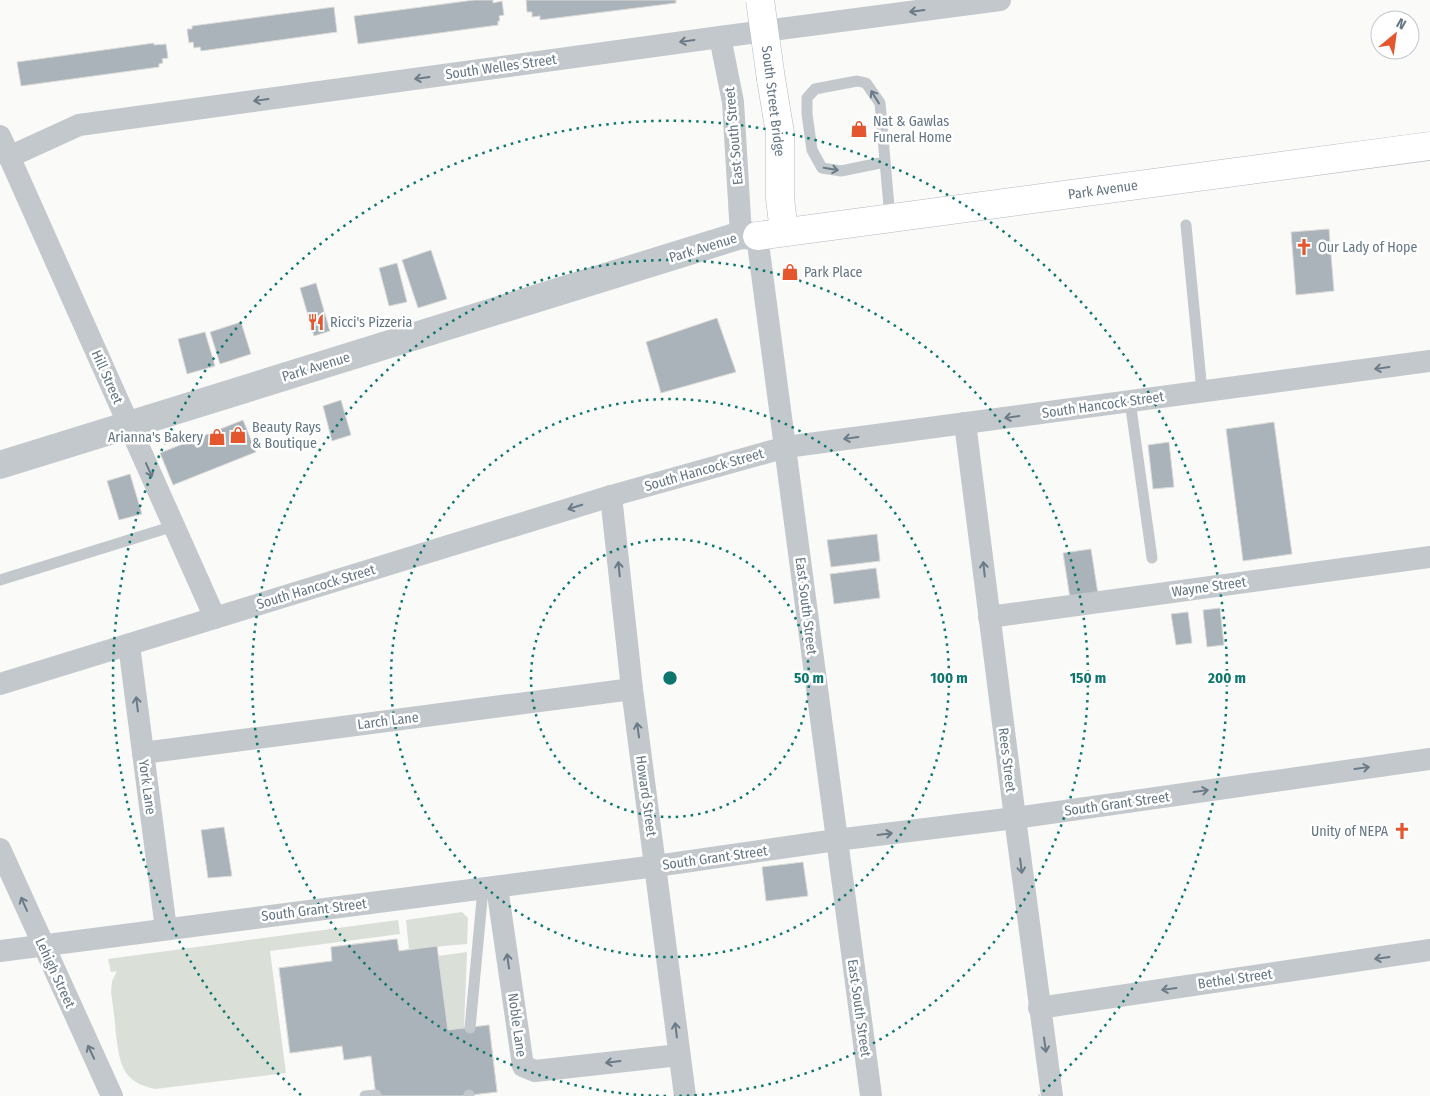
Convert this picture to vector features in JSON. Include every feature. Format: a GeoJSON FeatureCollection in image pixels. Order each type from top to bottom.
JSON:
{"type":"FeatureCollection","features":[{"type":"Feature","properties":{"kind":"main road","name":"South Street Bridge"},"geometry":{"type":"LineString","coordinates":[[760,0],[780,133],[780,198],[784,232]]}},
{"type":"Feature","properties":{"kind":"main road","name":"Park Avenue"},"geometry":{"type":"LineString","coordinates":[[749,236],[1430,146]]}},
{"type":"Feature","properties":{"kind":"street","name":"South Welles Street"},"geometry":{"type":"LineString","coordinates":[[9,157],[79,126],[1000,0]]}},
{"type":"Feature","properties":{"kind":"street","name":"East South Street"},"geometry":{"type":"LineString","coordinates":[[720,37],[734,102],[749,236],[786,447],[871,1096]]}},
{"type":"Feature","properties":{"kind":"street","name":"Hill Street"},"geometry":{"type":"LineString","coordinates":[[0,136],[214,618]]}},
{"type":"Feature","properties":{"kind":"street","name":"Park Avenue"},"geometry":{"type":"LineString","coordinates":[[0,465],[749,236]]}},
{"type":"Feature","properties":{"kind":"street","name":"South Hancock Street"},"geometry":{"type":"LineString","coordinates":[[0,684],[611,496],[786,447],[1430,361]]}},
{"type":"Feature","properties":{"kind":"street","name":"Rees Street"},"geometry":{"type":"LineString","coordinates":[[965,423],[1039,1008],[1052,1096]]}},
{"type":"Feature","properties":{"kind":"street","name":"Howard Street"},"geometry":{"type":"LineString","coordinates":[[611,496],[632,689],[685,1096]]}},
{"type":"Feature","properties":{"kind":"street","name":"Wayne Street"},"geometry":{"type":"LineString","coordinates":[[989,617],[1430,557]]}},
{"type":"Feature","properties":{"kind":"street","name":"York Lane"},"geometry":{"type":"LineString","coordinates":[[129,645],[166,929]]}},
{"type":"Feature","properties":{"kind":"street","name":"Larch Lane"},"geometry":{"type":"LineString","coordinates":[[143,753],[632,689]]}},
{"type":"Feature","properties":{"kind":"street","name":"South Grant Street"},"geometry":{"type":"LineString","coordinates":[[0,951],[1015,818],[1430,759]]}},
{"type":"Feature","properties":{"kind":"street","name":"Lehigh Street"},"geometry":{"type":"LineString","coordinates":[[0,849],[112,1096]]}},
{"type":"Feature","properties":{"kind":"street","name":"Noble Lane"},"geometry":{"type":"LineString","coordinates":[[490,888],[523,1066],[535,1072],[679,1054]]}},
{"type":"Feature","properties":{"kind":"street","name":"Bethel Street"},"geometry":{"type":"LineString","coordinates":[[1039,1008],[1430,950]]}},
{"type":"Feature","properties":{"kind":"lane"},"geometry":{"type":"LineString","coordinates":[[885,162],[841,171],[822,168],[812,150],[807,114],[807,98],[815,89],[857,81],[866,83],[880,103],[890,218]]}},
{"type":"Feature","properties":{"kind":"lane"},"geometry":{"type":"LineString","coordinates":[[1186,225],[1202,392]]}},
{"type":"Feature","properties":{"kind":"lane"},"geometry":{"type":"LineString","coordinates":[[1130,401],[1152,558]]}},
{"type":"Feature","properties":{"kind":"lane"},"geometry":{"type":"LineString","coordinates":[[0,580],[174,526]]}},
{"type":"Feature","properties":{"kind":"lane"},"geometry":{"type":"LineString","coordinates":[[470,1028],[490,888]]}},
{"type":"Feature","properties":{"kind":"shaded area"},"geometry":{"type":"Polygon","coordinates":[[[462,912],[468,918],[467,944],[409,949],[406,920],[462,912]]]}},
{"type":"Feature","properties":{"kind":"shaded area"},"geometry":{"type":"Polygon","coordinates":[[[398,920],[400,934],[270,951],[286,1073],[155,1089],[136,1082],[129,1076],[121,1063],[111,992],[112,981],[117,971],[111,972],[108,959],[398,920]]]}},
{"type":"Feature","properties":{"kind":"shaded area"},"geometry":{"type":"Polygon","coordinates":[[[467,952],[464,1028],[448,1030],[438,956],[467,952]]]}},
{"type":"Feature","properties":{"kind":"building"},"geometry":{"type":"Polygon","coordinates":[[[474,0],[493,0],[493,3],[502,1],[504,15],[499,16],[500,21],[498,21],[498,25],[358,44],[354,16],[474,0]]]}},
{"type":"Feature","properties":{"kind":"building"},"geometry":{"type":"Polygon","coordinates":[[[526,0],[676,0],[676,3],[540,20],[540,16],[532,17],[532,12],[527,12],[526,0]]]}},
{"type":"Feature","properties":{"kind":"building"},"geometry":{"type":"Polygon","coordinates":[[[334,7],[337,32],[201,51],[200,47],[194,48],[193,42],[189,43],[187,29],[192,29],[192,26],[334,7]]]}},
{"type":"Feature","properties":{"kind":"building"},"geometry":{"type":"Polygon","coordinates":[[[154,43],[154,45],[166,44],[168,58],[162,59],[163,63],[159,64],[159,67],[21,86],[17,62],[154,43]]]}},
{"type":"Feature","properties":{"kind":"building"},"geometry":{"type":"Polygon","coordinates":[[[1329,229],[1334,291],[1296,295],[1291,232],[1329,229]]]}},
{"type":"Feature","properties":{"kind":"building"},"geometry":{"type":"Polygon","coordinates":[[[431,250],[447,299],[418,308],[402,260],[431,250]]]}},
{"type":"Feature","properties":{"kind":"building"},"geometry":{"type":"Polygon","coordinates":[[[397,263],[407,302],[389,306],[379,268],[397,263]]]}},
{"type":"Feature","properties":{"kind":"building"},"geometry":{"type":"Polygon","coordinates":[[[316,283],[330,331],[314,336],[300,288],[316,283]]]}},
{"type":"Feature","properties":{"kind":"building"},"geometry":{"type":"Polygon","coordinates":[[[717,318],[736,372],[661,393],[646,342],[717,318]]]}},
{"type":"Feature","properties":{"kind":"building"},"geometry":{"type":"Polygon","coordinates":[[[241,322],[251,354],[220,364],[210,332],[241,322]]]}},
{"type":"Feature","properties":{"kind":"building"},"geometry":{"type":"Polygon","coordinates":[[[205,332],[215,366],[187,374],[178,339],[205,332]]]}},
{"type":"Feature","properties":{"kind":"building"},"geometry":{"type":"Polygon","coordinates":[[[341,400],[351,435],[332,441],[323,406],[341,400]]]}},
{"type":"Feature","properties":{"kind":"building"},"geometry":{"type":"Polygon","coordinates":[[[243,420],[256,452],[173,485],[160,453],[243,420]]]}},
{"type":"Feature","properties":{"kind":"building"},"geometry":{"type":"Polygon","coordinates":[[[1274,422],[1292,554],[1243,561],[1226,429],[1274,422]]]}},
{"type":"Feature","properties":{"kind":"building"},"geometry":{"type":"Polygon","coordinates":[[[1169,442],[1174,487],[1153,489],[1148,445],[1169,442]]]}},
{"type":"Feature","properties":{"kind":"building"},"geometry":{"type":"Polygon","coordinates":[[[130,474],[142,514],[119,520],[107,481],[130,474]]]}},
{"type":"Feature","properties":{"kind":"building"},"geometry":{"type":"Polygon","coordinates":[[[877,534],[880,561],[831,567],[827,540],[877,534]]]}},
{"type":"Feature","properties":{"kind":"building"},"geometry":{"type":"Polygon","coordinates":[[[1091,549],[1098,594],[1070,598],[1063,553],[1091,549]]]}},
{"type":"Feature","properties":{"kind":"building"},"geometry":{"type":"Polygon","coordinates":[[[876,568],[880,598],[834,604],[830,574],[876,568]]]}},
{"type":"Feature","properties":{"kind":"building"},"geometry":{"type":"Polygon","coordinates":[[[1220,608],[1224,645],[1207,647],[1203,610],[1220,608]]]}},
{"type":"Feature","properties":{"kind":"building"},"geometry":{"type":"Polygon","coordinates":[[[1188,612],[1192,643],[1176,645],[1171,614],[1188,612]]]}},
{"type":"Feature","properties":{"kind":"building"},"geometry":{"type":"Polygon","coordinates":[[[224,827],[232,876],[208,878],[201,830],[224,827]]]}},
{"type":"Feature","properties":{"kind":"building"},"geometry":{"type":"Polygon","coordinates":[[[803,862],[808,896],[766,901],[762,867],[803,862]]]}},
{"type":"Feature","properties":{"kind":"building"},"geometry":{"type":"Polygon","coordinates":[[[397,939],[399,951],[437,946],[448,1030],[489,1025],[497,1092],[461,1096],[376,1096],[371,1056],[344,1060],[342,1046],[290,1053],[279,968],[332,961],[331,947],[397,939]]]}},
{"type":"Feature","properties":{"kind":"building"},"geometry":{"type":"Polygon","coordinates":[[[397,939],[399,951],[437,946],[448,1030],[489,1025],[497,1092],[461,1096],[376,1096],[371,1056],[344,1060],[342,1046],[290,1053],[279,968],[332,961],[331,947],[397,939]]]}},
{"type":"Feature","properties":{"kind":"place","name":"Nat & Gawlas Funeral Home"},"geometry":{"type":"Point","coordinates":[859,129]}},
{"type":"Feature","properties":{"kind":"place","name":"Our Lady of Hope"},"geometry":{"type":"Point","coordinates":[1304,247]}},
{"type":"Feature","properties":{"kind":"place","name":"Park Place"},"geometry":{"type":"Point","coordinates":[790,272]}},
{"type":"Feature","properties":{"kind":"place","name":"Ricci's Pizzeria"},"geometry":{"type":"Point","coordinates":[316,322]}},
{"type":"Feature","properties":{"kind":"place","name":"Beauty Rays & Boutique"},"geometry":{"type":"Point","coordinates":[238,435]}},
{"type":"Feature","properties":{"kind":"place","name":"Arianna's Bakery"},"geometry":{"type":"Point","coordinates":[217,437]}},
{"type":"Feature","properties":{"kind":"place","name":"Unity of NEPA"},"geometry":{"type":"Point","coordinates":[1402,831]}}]}
